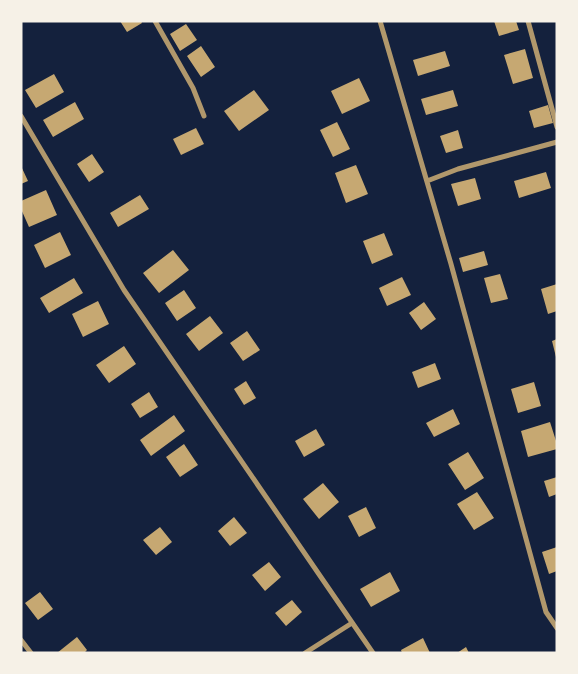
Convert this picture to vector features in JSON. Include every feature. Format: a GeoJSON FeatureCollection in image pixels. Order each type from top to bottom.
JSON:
{"type":"FeatureCollection","features":[{"type":"Feature","properties":{"kind":"street"},"geometry":{"type":"LineString","coordinates":[[155,21],[193,88],[204,116]]}},
{"type":"Feature","properties":{"kind":"street"},"geometry":{"type":"LineString","coordinates":[[380,21],[427,181],[546,612],[557,628]]}},
{"type":"Feature","properties":{"kind":"street"},"geometry":{"type":"LineString","coordinates":[[528,21],[557,127]]}},
{"type":"Feature","properties":{"kind":"street"},"geometry":{"type":"LineString","coordinates":[[21,116],[124,290],[373,653]]}},
{"type":"Feature","properties":{"kind":"street"},"geometry":{"type":"LineString","coordinates":[[427,181],[458,169],[557,142]]}},
{"type":"Feature","properties":{"kind":"street"},"geometry":{"type":"LineString","coordinates":[[305,653],[352,623]]}},
{"type":"Feature","properties":{"kind":"street"},"geometry":{"type":"LineString","coordinates":[[21,640],[32,653]]}},
{"type":"Feature","properties":{"kind":"building"},"geometry":{"type":"Polygon","coordinates":[[[120,21],[141,21],[142,23],[127,32],[120,21]]]}},
{"type":"Feature","properties":{"kind":"building"},"geometry":{"type":"Polygon","coordinates":[[[494,21],[516,21],[519,30],[499,36],[494,21]]]}},
{"type":"Feature","properties":{"kind":"building"},"geometry":{"type":"Polygon","coordinates":[[[186,24],[197,40],[180,51],[170,34],[186,24]]]}},
{"type":"Feature","properties":{"kind":"building"},"geometry":{"type":"Polygon","coordinates":[[[201,46],[215,67],[201,77],[187,56],[201,46]]]}},
{"type":"Feature","properties":{"kind":"building"},"geometry":{"type":"Polygon","coordinates":[[[525,49],[533,78],[513,84],[504,55],[525,49]]]}},
{"type":"Feature","properties":{"kind":"building"},"geometry":{"type":"Polygon","coordinates":[[[445,51],[450,66],[418,76],[413,60],[445,51]]]}},
{"type":"Feature","properties":{"kind":"building"},"geometry":{"type":"Polygon","coordinates":[[[54,74],[64,92],[36,108],[25,90],[54,74]]]}},
{"type":"Feature","properties":{"kind":"building"},"geometry":{"type":"Polygon","coordinates":[[[359,78],[370,101],[342,114],[331,91],[359,78]]]}},
{"type":"Feature","properties":{"kind":"building"},"geometry":{"type":"Polygon","coordinates":[[[254,90],[269,110],[239,131],[224,111],[254,90]]]}},
{"type":"Feature","properties":{"kind":"building"},"geometry":{"type":"Polygon","coordinates":[[[453,90],[458,106],[426,115],[421,99],[453,90]]]}},
{"type":"Feature","properties":{"kind":"building"},"geometry":{"type":"Polygon","coordinates":[[[75,102],[84,119],[53,137],[43,120],[75,102]]]}},
{"type":"Feature","properties":{"kind":"building"},"geometry":{"type":"Polygon","coordinates":[[[548,105],[553,123],[534,128],[529,111],[548,105]]]}},
{"type":"Feature","properties":{"kind":"building"},"geometry":{"type":"Polygon","coordinates":[[[337,122],[350,149],[333,157],[320,130],[337,122]]]}},
{"type":"Feature","properties":{"kind":"building"},"geometry":{"type":"Polygon","coordinates":[[[196,128],[204,144],[181,155],[173,139],[196,128]]]}},
{"type":"Feature","properties":{"kind":"building"},"geometry":{"type":"Polygon","coordinates":[[[458,130],[463,148],[446,153],[440,136],[458,130]]]}},
{"type":"Feature","properties":{"kind":"building"},"geometry":{"type":"Polygon","coordinates":[[[92,154],[104,172],[89,182],[77,164],[92,154]]]}},
{"type":"Feature","properties":{"kind":"building"},"geometry":{"type":"Polygon","coordinates":[[[356,165],[368,194],[346,203],[335,173],[356,165]]]}},
{"type":"Feature","properties":{"kind":"building"},"geometry":{"type":"Polygon","coordinates":[[[21,166],[28,181],[21,184],[21,166]]]}},
{"type":"Feature","properties":{"kind":"building"},"geometry":{"type":"Polygon","coordinates":[[[546,172],[551,188],[519,198],[514,181],[546,172]]]}},
{"type":"Feature","properties":{"kind":"building"},"geometry":{"type":"Polygon","coordinates":[[[475,178],[481,199],[458,206],[451,184],[475,178]]]}},
{"type":"Feature","properties":{"kind":"building"},"geometry":{"type":"Polygon","coordinates":[[[46,190],[57,215],[29,227],[21,209],[21,201],[46,190]]]}},
{"type":"Feature","properties":{"kind":"building"},"geometry":{"type":"Polygon","coordinates":[[[140,195],[149,209],[118,227],[110,213],[140,195]]]}},
{"type":"Feature","properties":{"kind":"building"},"geometry":{"type":"Polygon","coordinates":[[[60,232],[71,255],[45,268],[34,245],[60,232]]]}},
{"type":"Feature","properties":{"kind":"building"},"geometry":{"type":"Polygon","coordinates":[[[384,233],[393,255],[372,264],[363,241],[384,233]]]}},
{"type":"Feature","properties":{"kind":"building"},"geometry":{"type":"Polygon","coordinates":[[[173,250],[189,270],[159,293],[143,273],[173,250]]]}},
{"type":"Feature","properties":{"kind":"building"},"geometry":{"type":"Polygon","coordinates":[[[484,251],[488,265],[463,272],[459,258],[484,251]]]}},
{"type":"Feature","properties":{"kind":"building"},"geometry":{"type":"Polygon","coordinates":[[[500,274],[508,299],[491,303],[484,278],[500,274]]]}},
{"type":"Feature","properties":{"kind":"building"},"geometry":{"type":"Polygon","coordinates":[[[402,277],[411,295],[387,306],[379,288],[402,277]]]}},
{"type":"Feature","properties":{"kind":"building"},"geometry":{"type":"Polygon","coordinates":[[[74,278],[83,293],[49,313],[40,298],[74,278]]]}},
{"type":"Feature","properties":{"kind":"building"},"geometry":{"type":"Polygon","coordinates":[[[557,284],[557,311],[548,314],[541,289],[557,284]]]}},
{"type":"Feature","properties":{"kind":"building"},"geometry":{"type":"Polygon","coordinates":[[[184,290],[196,308],[177,321],[165,303],[184,290]]]}},
{"type":"Feature","properties":{"kind":"building"},"geometry":{"type":"Polygon","coordinates":[[[98,301],[109,324],[83,337],[72,314],[98,301]]]}},
{"type":"Feature","properties":{"kind":"building"},"geometry":{"type":"Polygon","coordinates":[[[424,302],[436,319],[421,330],[409,313],[424,302]]]}},
{"type":"Feature","properties":{"kind":"building"},"geometry":{"type":"Polygon","coordinates":[[[210,316],[223,333],[199,351],[186,334],[210,316]]]}},
{"type":"Feature","properties":{"kind":"building"},"geometry":{"type":"Polygon","coordinates":[[[247,331],[260,350],[243,361],[230,343],[247,331]]]}},
{"type":"Feature","properties":{"kind":"building"},"geometry":{"type":"Polygon","coordinates":[[[557,339],[557,357],[556,357],[552,341],[557,339]]]}},
{"type":"Feature","properties":{"kind":"building"},"geometry":{"type":"Polygon","coordinates":[[[124,346],[136,364],[109,383],[96,365],[124,346]]]}},
{"type":"Feature","properties":{"kind":"building"},"geometry":{"type":"Polygon","coordinates":[[[435,363],[441,379],[418,388],[412,372],[435,363]]]}},
{"type":"Feature","properties":{"kind":"building"},"geometry":{"type":"Polygon","coordinates":[[[246,381],[256,398],[244,405],[234,389],[246,381]]]}},
{"type":"Feature","properties":{"kind":"building"},"geometry":{"type":"Polygon","coordinates":[[[534,382],[541,406],[518,413],[511,389],[534,382]]]}},
{"type":"Feature","properties":{"kind":"building"},"geometry":{"type":"Polygon","coordinates":[[[149,392],[158,407],[140,418],[131,404],[149,392]]]}},
{"type":"Feature","properties":{"kind":"building"},"geometry":{"type":"Polygon","coordinates":[[[453,409],[460,424],[434,437],[426,423],[453,409]]]}},
{"type":"Feature","properties":{"kind":"building"},"geometry":{"type":"Polygon","coordinates":[[[174,415],[185,431],[151,456],[140,440],[174,415]]]}},
{"type":"Feature","properties":{"kind":"building"},"geometry":{"type":"Polygon","coordinates":[[[550,422],[557,449],[528,457],[521,431],[550,422]]]}},
{"type":"Feature","properties":{"kind":"building"},"geometry":{"type":"Polygon","coordinates":[[[316,429],[325,445],[304,457],[295,441],[316,429]]]}},
{"type":"Feature","properties":{"kind":"building"},"geometry":{"type":"Polygon","coordinates":[[[184,444],[198,465],[180,477],[166,457],[184,444]]]}},
{"type":"Feature","properties":{"kind":"building"},"geometry":{"type":"Polygon","coordinates":[[[468,452],[484,478],[465,490],[448,464],[468,452]]]}},
{"type":"Feature","properties":{"kind":"building"},"geometry":{"type":"Polygon","coordinates":[[[557,477],[557,494],[549,497],[544,481],[557,477]]]}},
{"type":"Feature","properties":{"kind":"building"},"geometry":{"type":"Polygon","coordinates":[[[323,483],[339,502],[319,519],[303,499],[323,483]]]}},
{"type":"Feature","properties":{"kind":"building"},"geometry":{"type":"Polygon","coordinates":[[[477,492],[494,518],[474,530],[457,504],[477,492]]]}},
{"type":"Feature","properties":{"kind":"building"},"geometry":{"type":"Polygon","coordinates":[[[366,507],[376,528],[359,537],[348,516],[366,507]]]}},
{"type":"Feature","properties":{"kind":"building"},"geometry":{"type":"Polygon","coordinates":[[[234,517],[247,533],[230,546],[218,531],[234,517]]]}},
{"type":"Feature","properties":{"kind":"building"},"geometry":{"type":"Polygon","coordinates":[[[160,527],[172,542],[156,555],[143,540],[160,527]]]}},
{"type":"Feature","properties":{"kind":"building"},"geometry":{"type":"Polygon","coordinates":[[[557,547],[557,571],[549,574],[542,552],[557,547]]]}},
{"type":"Feature","properties":{"kind":"building"},"geometry":{"type":"Polygon","coordinates":[[[269,562],[281,577],[265,591],[252,575],[269,562]]]}},
{"type":"Feature","properties":{"kind":"building"},"geometry":{"type":"Polygon","coordinates":[[[390,572],[400,591],[371,607],[360,589],[390,572]]]}},
{"type":"Feature","properties":{"kind":"building"},"geometry":{"type":"Polygon","coordinates":[[[40,592],[53,609],[38,620],[25,603],[40,592]]]}},
{"type":"Feature","properties":{"kind":"building"},"geometry":{"type":"Polygon","coordinates":[[[292,600],[302,612],[286,626],[275,613],[292,600]]]}},
{"type":"Feature","properties":{"kind":"building"},"geometry":{"type":"Polygon","coordinates":[[[77,637],[87,650],[84,653],[57,653],[77,637]]]}},
{"type":"Feature","properties":{"kind":"building"},"geometry":{"type":"Polygon","coordinates":[[[423,638],[430,653],[402,653],[401,650],[423,638]]]}},
{"type":"Feature","properties":{"kind":"building"},"geometry":{"type":"Polygon","coordinates":[[[466,647],[469,653],[457,653],[466,647]]]}}]}
